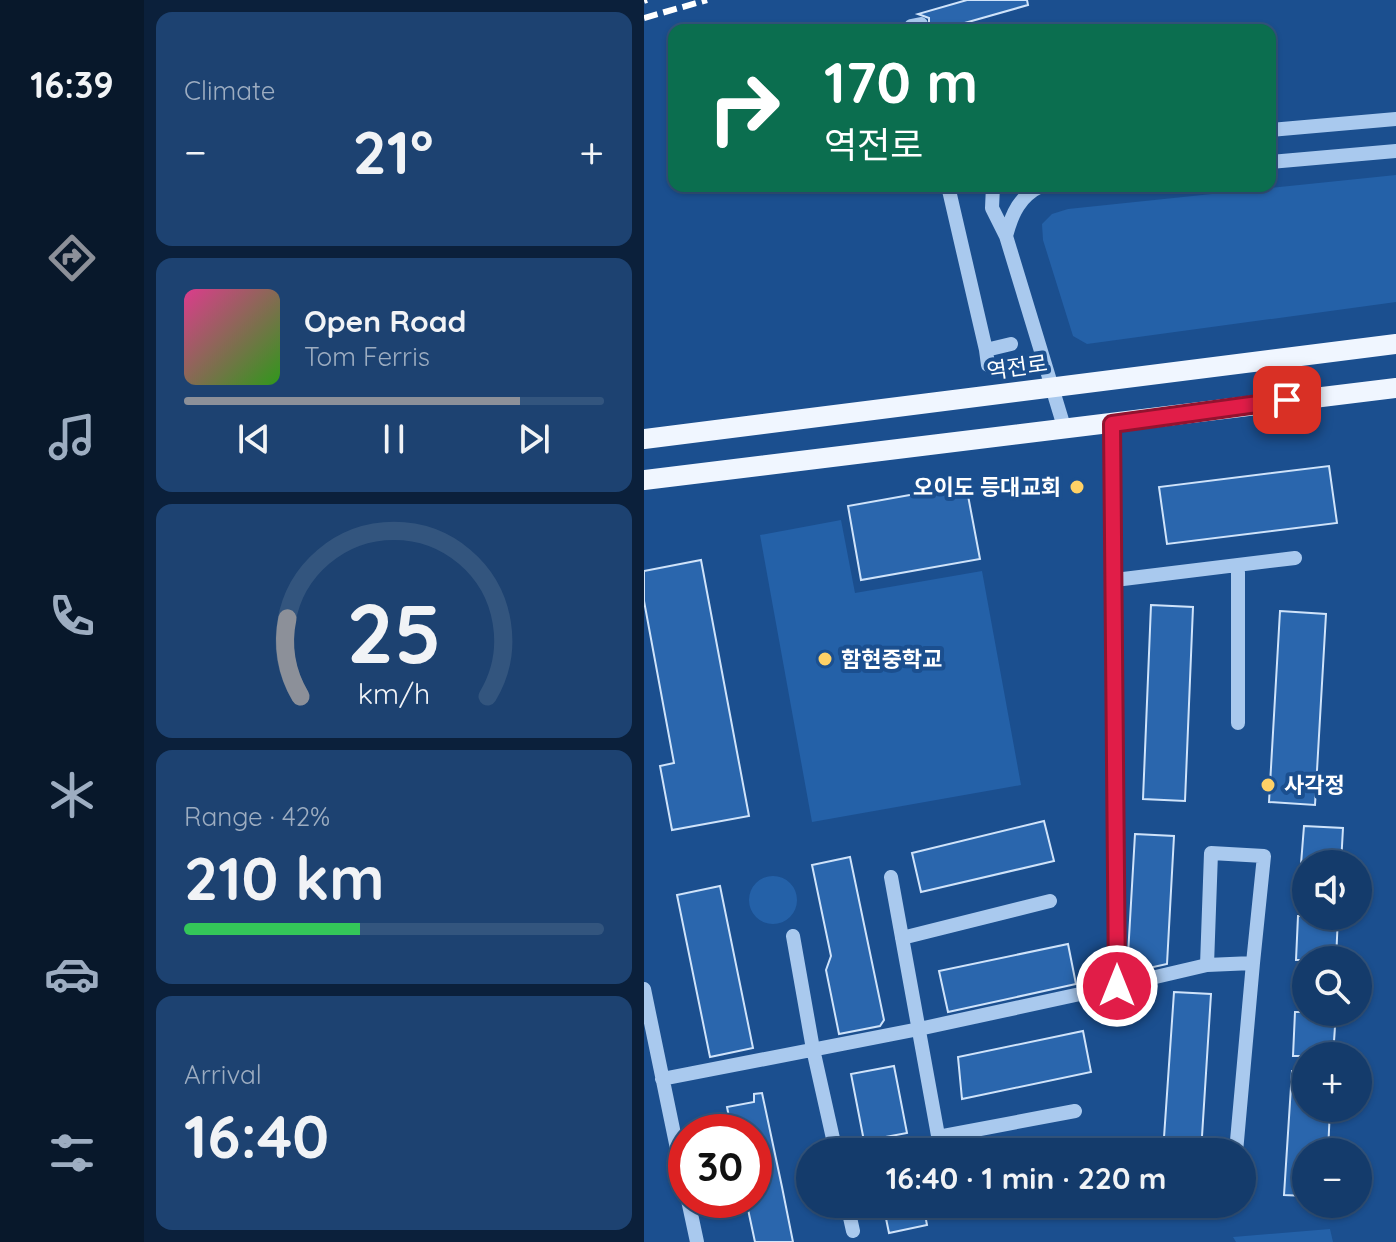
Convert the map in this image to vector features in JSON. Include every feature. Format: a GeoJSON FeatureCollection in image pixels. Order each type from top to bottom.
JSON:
{"type":"FeatureCollection","features":[{"type":"Feature","properties":{"kind":"main road","name":"역전로"},"geometry":{"type":"LineString","coordinates":[[644,439],[1396,344]]}},
{"type":"Feature","properties":{"kind":"main road"},"geometry":{"type":"LineString","coordinates":[[644,480],[1396,388]]}},
{"type":"Feature","properties":{"kind":"street"},"geometry":{"type":"LineString","coordinates":[[1276,129],[1396,119]]}},
{"type":"Feature","properties":{"kind":"street"},"geometry":{"type":"LineString","coordinates":[[1276,161],[1396,151]]}},
{"type":"Feature","properties":{"kind":"street"},"geometry":{"type":"LineString","coordinates":[[949,192],[987,358],[1011,344]]}},
{"type":"Feature","properties":{"kind":"street"},"geometry":{"type":"LineString","coordinates":[[993,192],[992,208],[1006,236],[1065,430]]}},
{"type":"Feature","properties":{"kind":"street"},"geometry":{"type":"LineString","coordinates":[[1006,236],[1011,215],[1030,192]]}},
{"type":"Feature","properties":{"kind":"street"},"geometry":{"type":"LineString","coordinates":[[1112,424],[1117,986]]}},
{"type":"Feature","properties":{"kind":"street"},"geometry":{"type":"LineString","coordinates":[[1115,580],[1295,558]]}},
{"type":"Feature","properties":{"kind":"street"},"geometry":{"type":"LineString","coordinates":[[1238,565],[1238,723]]}},
{"type":"Feature","properties":{"kind":"street"},"geometry":{"type":"LineString","coordinates":[[1207,965],[1211,853],[1264,856],[1237,1138]]}},
{"type":"Feature","properties":{"kind":"street"},"geometry":{"type":"LineString","coordinates":[[891,877],[938,1137],[1075,1111]]}},
{"type":"Feature","properties":{"kind":"street"},"geometry":{"type":"LineString","coordinates":[[902,938],[1050,901]]}},
{"type":"Feature","properties":{"kind":"street"},"geometry":{"type":"LineString","coordinates":[[793,936],[833,1138]]}},
{"type":"Feature","properties":{"kind":"street"},"geometry":{"type":"LineString","coordinates":[[662,1079],[919,1029],[1207,965],[1253,963]]}},
{"type":"Feature","properties":{"kind":"street"},"geometry":{"type":"LineString","coordinates":[[644,989],[669,1114]]}},
{"type":"Feature","properties":{"kind":"street"},"geometry":{"type":"LineString","coordinates":[[692,1218],[697,1242]]}},
{"type":"Feature","properties":{"kind":"street"},"geometry":{"type":"LineString","coordinates":[[850,1218],[853,1231]]}},
{"type":"Feature","properties":{"kind":"shaded area"},"geometry":{"type":"Polygon","coordinates":[[[1396,175],[1396,302],[1087,344],[1073,336],[1043,240],[1042,224],[1052,214],[1068,209],[1232,192],[1276,192],[1276,187],[1396,175]]]}},
{"type":"Feature","properties":{"kind":"shaded area"},"geometry":{"type":"Polygon","coordinates":[[[841,520],[855,593],[982,571],[1021,785],[812,822],[760,535],[841,520]]]}},
{"type":"Feature","properties":{"kind":"shaded area"},"geometry":{"type":"Polygon","coordinates":[[[773,876],[790,883],[797,900],[790,917],[773,924],[756,917],[749,900],[756,883],[773,876]]]}},
{"type":"Feature","properties":{"kind":"shaded area"},"geometry":{"type":"Polygon","coordinates":[[[1330,1229],[1333,1242],[1236,1242],[1233,1237],[1330,1229]]]}},
{"type":"Feature","properties":{"kind":"building"},"geometry":{"type":"Polygon","coordinates":[[[967,0],[1027,0],[1028,5],[961,24],[929,24],[929,18],[918,14],[967,0]]]}},
{"type":"Feature","properties":{"kind":"building"},"geometry":{"type":"Polygon","coordinates":[[[1329,466],[1337,523],[1167,544],[1159,487],[1329,466]]]}},
{"type":"Feature","properties":{"kind":"building"},"geometry":{"type":"Polygon","coordinates":[[[966,485],[980,559],[861,580],[848,506],[966,485]]]}},
{"type":"Feature","properties":{"kind":"building"},"geometry":{"type":"Polygon","coordinates":[[[701,560],[749,816],[672,830],[660,766],[674,763],[644,601],[644,571],[701,560]]]}},
{"type":"Feature","properties":{"kind":"building"},"geometry":{"type":"Polygon","coordinates":[[[1151,605],[1193,607],[1185,801],[1143,799],[1151,605]]]}},
{"type":"Feature","properties":{"kind":"building"},"geometry":{"type":"Polygon","coordinates":[[[1280,611],[1326,614],[1315,805],[1269,802],[1280,611]]]}},
{"type":"Feature","properties":{"kind":"building"},"geometry":{"type":"Polygon","coordinates":[[[1044,821],[1054,861],[921,892],[912,853],[1044,821]]]}},
{"type":"Feature","properties":{"kind":"building"},"geometry":{"type":"Polygon","coordinates":[[[1304,826],[1343,828],[1342,850],[1302,850],[1304,826]]]}},
{"type":"Feature","properties":{"kind":"building"},"geometry":{"type":"Polygon","coordinates":[[[1135,834],[1174,836],[1167,964],[1127,972],[1135,834]]]}},
{"type":"Feature","properties":{"kind":"building"},"geometry":{"type":"Polygon","coordinates":[[[850,857],[884,1020],[880,1026],[839,1034],[826,970],[831,956],[812,865],[850,857]]]}},
{"type":"Feature","properties":{"kind":"building"},"geometry":{"type":"Polygon","coordinates":[[[720,886],[753,1048],[710,1057],[677,895],[720,886]]]}},
{"type":"Feature","properties":{"kind":"building"},"geometry":{"type":"Polygon","coordinates":[[[1297,930],[1337,930],[1337,946],[1297,946],[1297,930]]]}},
{"type":"Feature","properties":{"kind":"building"},"geometry":{"type":"Polygon","coordinates":[[[1068,944],[1076,984],[948,1012],[939,971],[1068,944]]]}},
{"type":"Feature","properties":{"kind":"building"},"geometry":{"type":"Polygon","coordinates":[[[1174,992],[1211,994],[1202,1138],[1164,1138],[1174,992]]]}},
{"type":"Feature","properties":{"kind":"building"},"geometry":{"type":"Polygon","coordinates":[[[1294,1026],[1335,1026],[1334,1042],[1294,1042],[1294,1026]]]}},
{"type":"Feature","properties":{"kind":"building"},"geometry":{"type":"Polygon","coordinates":[[[1083,1031],[1091,1072],[962,1099],[958,1057],[1083,1031]]]}},
{"type":"Feature","properties":{"kind":"building"},"geometry":{"type":"Polygon","coordinates":[[[894,1066],[907,1133],[863,1138],[851,1074],[894,1066]]]}},
{"type":"Feature","properties":{"kind":"building"},"geometry":{"type":"Polygon","coordinates":[[[1292,1071],[1292,1122],[1329,1122],[1329,1138],[1292,1138],[1292,1195],[1284,1195],[1292,1071]]]}},
{"type":"Feature","properties":{"kind":"building"},"geometry":{"type":"Polygon","coordinates":[[[762,1093],[766,1114],[728,1114],[727,1107],[754,1102],[754,1094],[762,1093]]]}},
{"type":"Feature","properties":{"kind":"building"},"geometry":{"type":"Polygon","coordinates":[[[772,1141],[793,1242],[755,1242],[750,1218],[772,1218],[772,1141]]]}},
{"type":"Feature","properties":{"kind":"building"},"geometry":{"type":"Polygon","coordinates":[[[886,1218],[926,1218],[927,1225],[889,1233],[886,1218]]]}},
{"type":"Feature","properties":{"kind":"railway"},"geometry":{"type":"LineString","coordinates":[[644,18],[707,0]]}},
{"type":"Feature","properties":{"kind":"place","name":"오이도 등대교회"},"geometry":{"type":"Point","coordinates":[1077,487]}},
{"type":"Feature","properties":{"kind":"place","name":"함현중학교"},"geometry":{"type":"Point","coordinates":[825,659]}},
{"type":"Feature","properties":{"kind":"place","name":"사각정"},"geometry":{"type":"Point","coordinates":[1268,785]}},
{"type":"Feature","properties":{"kind":"route"},"geometry":{"type":"LineString","coordinates":[[1117,986],[1112,424],[1287,400]]}}]}
